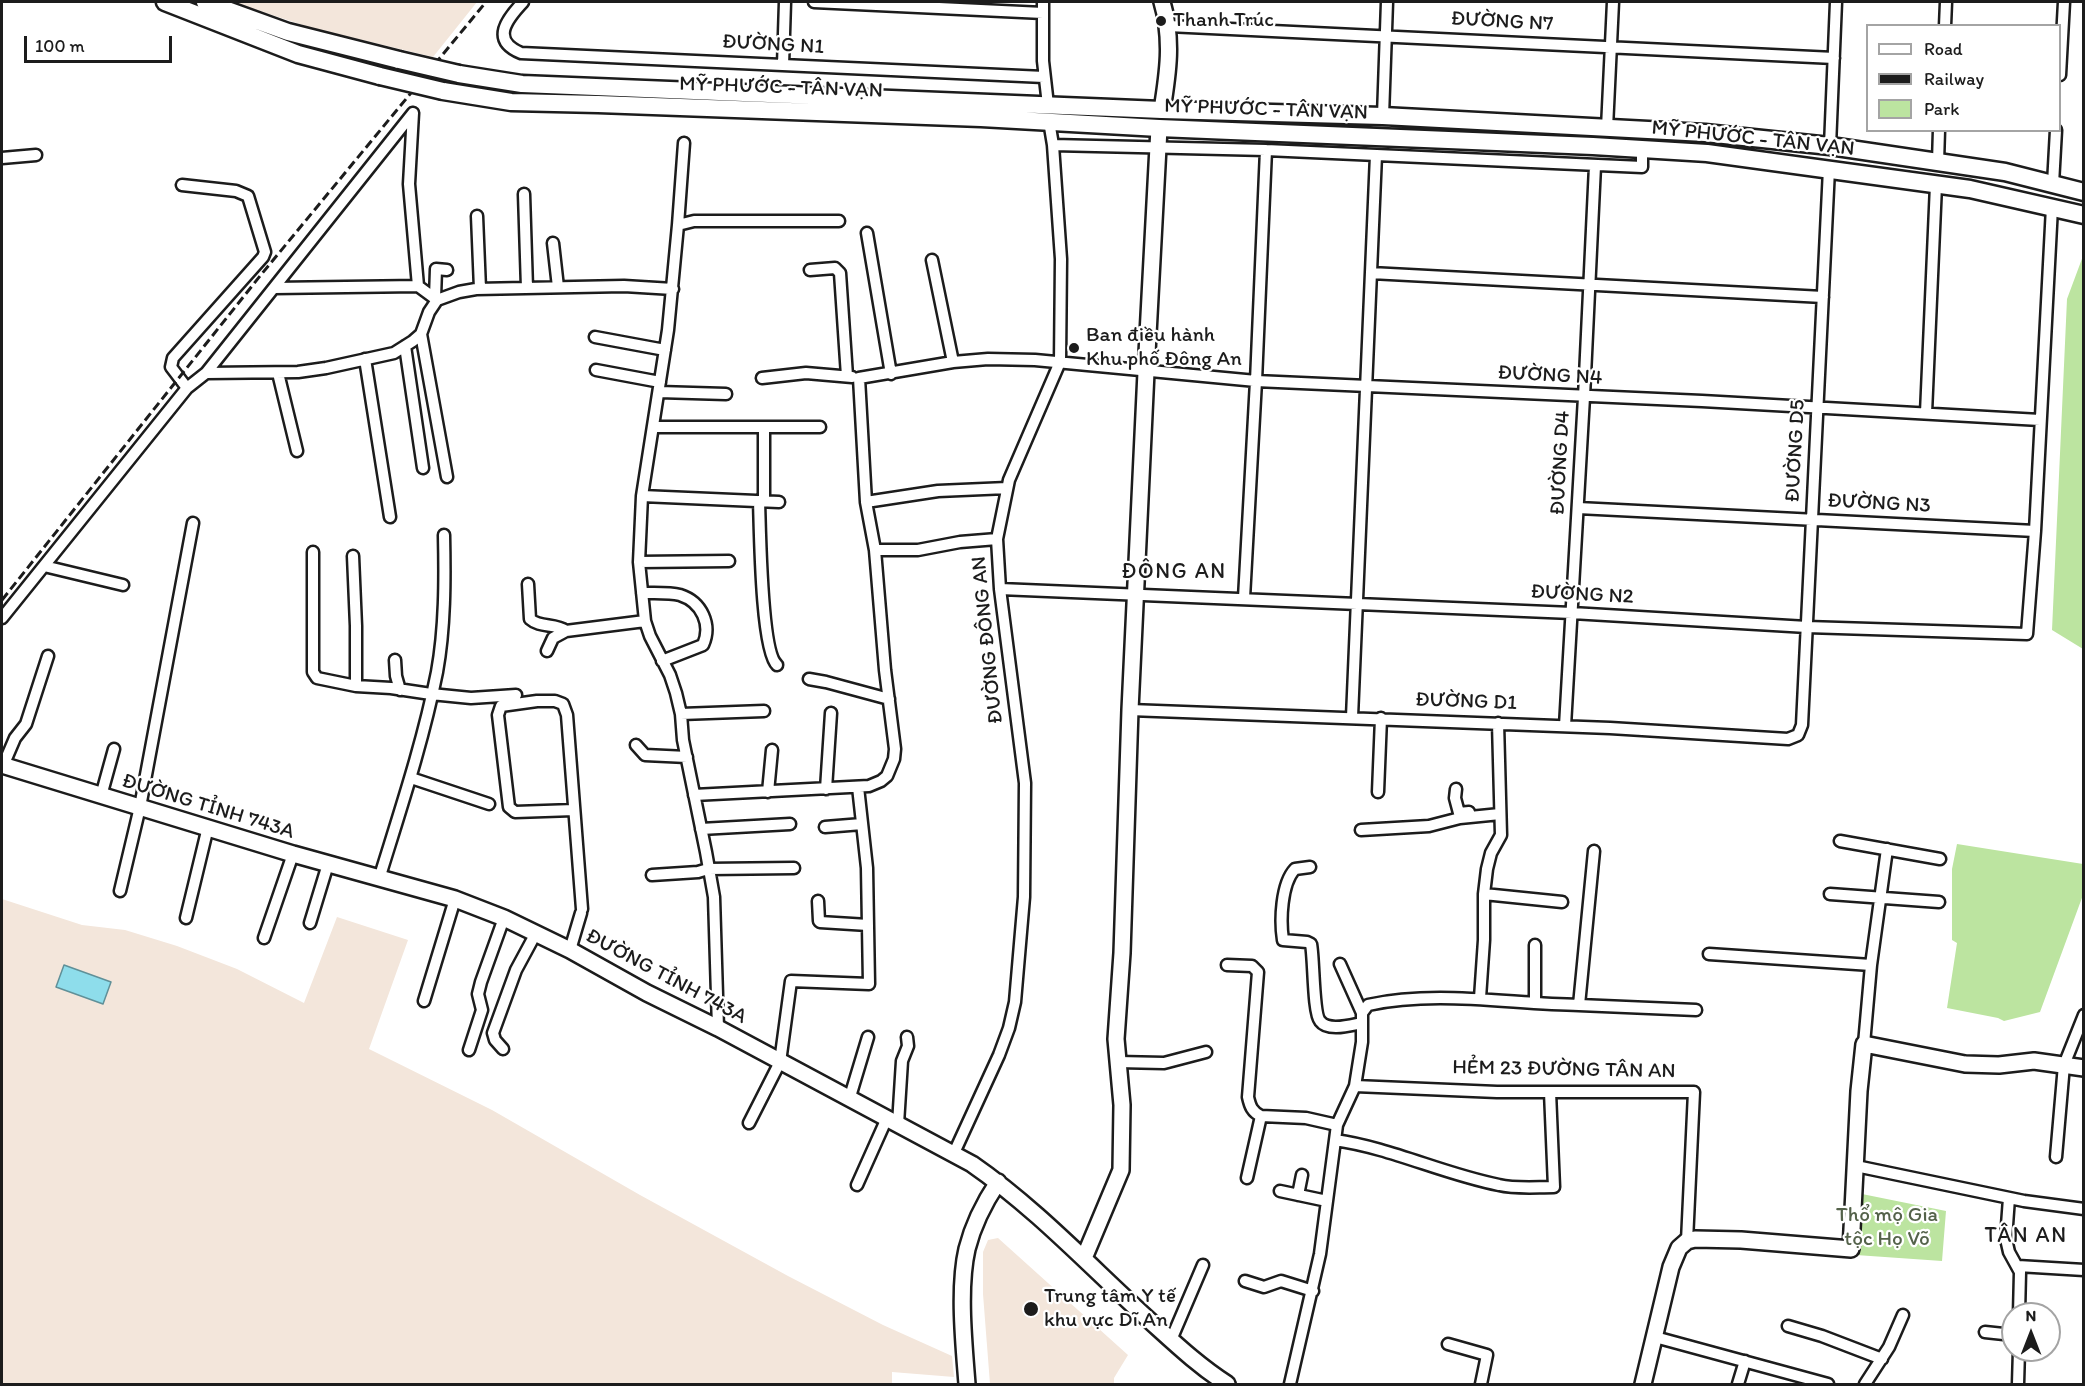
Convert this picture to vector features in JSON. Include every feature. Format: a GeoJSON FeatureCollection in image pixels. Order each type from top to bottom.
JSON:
{"type":"FeatureCollection","features":[{"type":"Feature","properties":{"kind":"main road","name":"MỸ PHƯỚC - TÂN VẠN"},"geometry":{"type":"LineString","coordinates":[[165,2],[298,54],[443,91],[511,102],[1049,113],[1162,110],[1383,116],[1705,133],[1830,146],[2005,172],[2084,192]]}},
{"type":"Feature","properties":{"kind":"main road","name":"MỸ PHƯỚC - TÂN VẠN"},"geometry":{"type":"LineString","coordinates":[[205,2],[288,32],[459,74],[522,84],[842,98],[1049,113],[1159,128],[1707,153],[1970,189],[2084,215]]}},
{"type":"Feature","properties":{"kind":"main road"},"geometry":{"type":"LineString","coordinates":[[1159,128],[1162,110]]}},
{"type":"Feature","properties":{"kind":"street","name":"ĐƯỜNG N1"},"geometry":{"type":"LineString","coordinates":[[523,2],[507,18],[504,31],[504,40],[511,49],[521,53],[1044,77]]}},
{"type":"Feature","properties":{"kind":"street"},"geometry":{"type":"LineString","coordinates":[[783,65],[786,2]]}},
{"type":"Feature","properties":{"kind":"street"},"geometry":{"type":"LineString","coordinates":[[814,2],[1043,13]]}},
{"type":"Feature","properties":{"kind":"street","name":"ĐƯỜNG ĐÔNG AN"},"geometry":{"type":"LineString","coordinates":[[954,1153],[1009,1028],[1015,1002],[1024,897],[1024,783],[1000,589],[997,539],[1007,488],[1060,362],[1061,259],[1053,145],[1044,77],[1042,2]]}},
{"type":"Feature","properties":{"kind":"street"},"geometry":{"type":"LineString","coordinates":[[1162,2],[1168,26],[1169,68],[1162,110]]}},
{"type":"Feature","properties":{"kind":"street"},"geometry":{"type":"LineString","coordinates":[[1383,116],[1387,2]]}},
{"type":"Feature","properties":{"kind":"street"},"geometry":{"type":"LineString","coordinates":[[1607,128],[1613,2]]}},
{"type":"Feature","properties":{"kind":"street"},"geometry":{"type":"LineString","coordinates":[[1830,146],[1836,2]]}},
{"type":"Feature","properties":{"kind":"street"},"geometry":{"type":"LineString","coordinates":[[1944,24],[1946,2]]}},
{"type":"Feature","properties":{"kind":"street"},"geometry":{"type":"LineString","coordinates":[[2061,57],[2064,2]]}},
{"type":"Feature","properties":{"kind":"street","name":"ĐƯỜNG N7"},"geometry":{"type":"LineString","coordinates":[[1168,26],[1834,58]]}},
{"type":"Feature","properties":{"kind":"street"},"geometry":{"type":"LineString","coordinates":[[2,618],[187,388],[206,373],[413,113],[409,184],[418,286]]}},
{"type":"Feature","properties":{"kind":"street"},"geometry":{"type":"LineString","coordinates":[[1084,1258],[1121,1170],[1122,1105],[1116,1039],[1122,953],[1135,595],[1159,128]]}},
{"type":"Feature","properties":{"kind":"street"},"geometry":{"type":"LineString","coordinates":[[1938,162],[1939,132]]}},
{"type":"Feature","properties":{"kind":"street"},"geometry":{"type":"LineString","coordinates":[[2053,184],[2056,132]]}},
{"type":"Feature","properties":{"kind":"street"},"geometry":{"type":"LineString","coordinates":[[684,143],[673,290],[642,496],[639,562],[645,621],[676,693],[681,714],[714,897],[718,1028]]}},
{"type":"Feature","properties":{"kind":"street"},"geometry":{"type":"LineString","coordinates":[[1053,145],[1266,150],[1642,167],[1642,149]]}},
{"type":"Feature","properties":{"kind":"street"},"geometry":{"type":"LineString","coordinates":[[1244,598],[1266,150]]}},
{"type":"Feature","properties":{"kind":"street"},"geometry":{"type":"LineString","coordinates":[[2,158],[36,155]]}},
{"type":"Feature","properties":{"kind":"street"},"geometry":{"type":"LineString","coordinates":[[1352,717],[1376,155]]}},
{"type":"Feature","properties":{"kind":"street","name":"ĐƯỜNG D4"},"geometry":{"type":"LineString","coordinates":[[1565,726],[1595,166]]}},
{"type":"Feature","properties":{"kind":"street","name":"ĐƯỜNG D5"},"geometry":{"type":"LineString","coordinates":[[1798,735],[1803,725],[1829,169]]}},
{"type":"Feature","properties":{"kind":"street"},"geometry":{"type":"LineString","coordinates":[[1926,413],[1936,184]]}},
{"type":"Feature","properties":{"kind":"street"},"geometry":{"type":"LineString","coordinates":[[182,185],[236,191],[248,196],[265,252],[173,358],[171,367],[187,388]]}},
{"type":"Feature","properties":{"kind":"street"},"geometry":{"type":"LineString","coordinates":[[524,194],[527,288]]}},
{"type":"Feature","properties":{"kind":"street"},"geometry":{"type":"LineString","coordinates":[[2035,531],[2052,207]]}},
{"type":"Feature","properties":{"kind":"street"},"geometry":{"type":"LineString","coordinates":[[477,216],[480,289]]}},
{"type":"Feature","properties":{"kind":"street"},"geometry":{"type":"LineString","coordinates":[[678,225],[694,221],[839,221]]}},
{"type":"Feature","properties":{"kind":"street"},"geometry":{"type":"LineString","coordinates":[[867,233],[891,374]]}},
{"type":"Feature","properties":{"kind":"street"},"geometry":{"type":"LineString","coordinates":[[553,243],[558,287]]}},
{"type":"Feature","properties":{"kind":"street"},"geometry":{"type":"LineString","coordinates":[[932,260],[953,362]]}},
{"type":"Feature","properties":{"kind":"street"},"geometry":{"type":"LineString","coordinates":[[694,795],[869,786],[887,776],[894,759],[894,731],[875,550],[866,502],[840,273],[835,268],[810,270]]}},
{"type":"Feature","properties":{"kind":"street"},"geometry":{"type":"LineString","coordinates":[[447,270],[436,269],[436,299],[421,334],[447,477]]}},
{"type":"Feature","properties":{"kind":"street"},"geometry":{"type":"LineString","coordinates":[[1371,273],[1823,297]]}},
{"type":"Feature","properties":{"kind":"street"},"geometry":{"type":"LineString","coordinates":[[274,288],[418,286],[436,299]]}},
{"type":"Feature","properties":{"kind":"street"},"geometry":{"type":"LineString","coordinates":[[436,299],[480,289],[624,286],[673,290]]}},
{"type":"Feature","properties":{"kind":"street"},"geometry":{"type":"LineString","coordinates":[[206,373],[278,374],[326,368],[394,352],[421,334]]}},
{"type":"Feature","properties":{"kind":"street"},"geometry":{"type":"LineString","coordinates":[[595,337],[665,350]]}},
{"type":"Feature","properties":{"kind":"street"},"geometry":{"type":"LineString","coordinates":[[405,346],[423,468]]}},
{"type":"Feature","properties":{"kind":"street"},"geometry":{"type":"LineString","coordinates":[[365,359],[390,517]]}},
{"type":"Feature","properties":{"kind":"street","name":"ĐƯỜNG N4"},"geometry":{"type":"LineString","coordinates":[[762,378],[806,373],[853,377],[891,374],[953,362],[987,359],[1035,360],[1256,381],[1819,407],[2040,420]]}},
{"type":"Feature","properties":{"kind":"street"},"geometry":{"type":"LineString","coordinates":[[596,370],[659,387],[726,394]]}},
{"type":"Feature","properties":{"kind":"street"},"geometry":{"type":"LineString","coordinates":[[278,374],[297,451]]}},
{"type":"Feature","properties":{"kind":"street"},"geometry":{"type":"LineString","coordinates":[[653,427],[820,427]]}},
{"type":"Feature","properties":{"kind":"street"},"geometry":{"type":"LineString","coordinates":[[764,428],[761,501],[765,616],[770,657],[777,665]]}},
{"type":"Feature","properties":{"kind":"street"},"geometry":{"type":"LineString","coordinates":[[866,502],[938,490],[1007,488]]}},
{"type":"Feature","properties":{"kind":"street"},"geometry":{"type":"LineString","coordinates":[[642,496],[779,502]]}},
{"type":"Feature","properties":{"kind":"street","name":"ĐƯỜNG N3"},"geometry":{"type":"LineString","coordinates":[[1578,508],[2035,531]]}},
{"type":"Feature","properties":{"kind":"street"},"geometry":{"type":"LineString","coordinates":[[120,891],[140,807],[193,523]]}},
{"type":"Feature","properties":{"kind":"street","name":"ĐƯỜNG N2"},"geometry":{"type":"LineString","coordinates":[[1000,589],[1572,613],[1807,627],[2027,634],[2035,531]]}},
{"type":"Feature","properties":{"kind":"street"},"geometry":{"type":"LineString","coordinates":[[379,879],[411,778],[437,670],[446,583],[444,535]]}},
{"type":"Feature","properties":{"kind":"street"},"geometry":{"type":"LineString","coordinates":[[875,550],[918,550],[960,542],[997,539]]}},
{"type":"Feature","properties":{"kind":"street"},"geometry":{"type":"LineString","coordinates":[[314,552],[313,672],[317,678],[356,686],[471,698],[516,695]]}},
{"type":"Feature","properties":{"kind":"street"},"geometry":{"type":"LineString","coordinates":[[353,556],[356,686]]}},
{"type":"Feature","properties":{"kind":"street"},"geometry":{"type":"LineString","coordinates":[[639,562],[729,561]]}},
{"type":"Feature","properties":{"kind":"street"},"geometry":{"type":"LineString","coordinates":[[44,566],[123,585]]}},
{"type":"Feature","properties":{"kind":"street"},"geometry":{"type":"LineString","coordinates":[[528,584],[530,619],[534,623],[556,625],[566,630]]}},
{"type":"Feature","properties":{"kind":"street"},"geometry":{"type":"LineString","coordinates":[[642,592],[680,595],[700,607],[704,617],[707,636],[703,645],[662,661]]}},
{"type":"Feature","properties":{"kind":"street"},"geometry":{"type":"LineString","coordinates":[[547,651],[553,638],[566,630],[645,621]]}},
{"type":"Feature","properties":{"kind":"street"},"geometry":{"type":"LineString","coordinates":[[2,765],[15,738],[26,724],[48,656]]}},
{"type":"Feature","properties":{"kind":"street"},"geometry":{"type":"LineString","coordinates":[[395,660],[400,690]]}},
{"type":"Feature","properties":{"kind":"street"},"geometry":{"type":"LineString","coordinates":[[809,680],[826,682],[889,699]]}},
{"type":"Feature","properties":{"kind":"street"},"geometry":{"type":"LineString","coordinates":[[570,950],[582,911],[567,715],[563,704],[555,701],[501,706],[498,715],[509,807],[515,812],[574,810]]}},
{"type":"Feature","properties":{"kind":"street","name":"ĐƯỜNG D1"},"geometry":{"type":"LineString","coordinates":[[1130,710],[1498,723],[1788,739],[1798,735]]}},
{"type":"Feature","properties":{"kind":"street"},"geometry":{"type":"LineString","coordinates":[[681,714],[764,711]]}},
{"type":"Feature","properties":{"kind":"street"},"geometry":{"type":"LineString","coordinates":[[826,789],[831,713]]}},
{"type":"Feature","properties":{"kind":"street"},"geometry":{"type":"LineString","coordinates":[[1378,792],[1381,718]]}},
{"type":"Feature","properties":{"kind":"street"},"geometry":{"type":"LineString","coordinates":[[1480,998],[1486,868],[1500,835],[1498,723]]}},
{"type":"Feature","properties":{"kind":"street"},"geometry":{"type":"LineString","coordinates":[[636,745],[645,755],[687,757]]}},
{"type":"Feature","properties":{"kind":"street"},"geometry":{"type":"LineString","coordinates":[[101,796],[114,749]]}},
{"type":"Feature","properties":{"kind":"street"},"geometry":{"type":"LineString","coordinates":[[768,792],[772,750]]}},
{"type":"Feature","properties":{"kind":"street","name":"ĐƯỜNG TỈNH 743A"},"geometry":{"type":"LineString","coordinates":[[2,765],[292,854],[455,899],[504,918],[570,950],[849,1100],[954,1153],[998,1182],[1207,1372],[1227,1384]]}},
{"type":"Feature","properties":{"kind":"street"},"geometry":{"type":"LineString","coordinates":[[411,778],[489,804]]}},
{"type":"Feature","properties":{"kind":"street"},"geometry":{"type":"LineString","coordinates":[[748,1123],[780,1062],[791,981],[868,984],[867,868],[858,787]]}},
{"type":"Feature","properties":{"kind":"street"},"geometry":{"type":"LineString","coordinates":[[1456,789],[1455,798],[1459,813],[1500,812]]}},
{"type":"Feature","properties":{"kind":"street"},"geometry":{"type":"LineString","coordinates":[[1361,830],[1429,826],[1460,818],[1500,812]]}},
{"type":"Feature","properties":{"kind":"street"},"geometry":{"type":"LineString","coordinates":[[701,829],[790,824]]}},
{"type":"Feature","properties":{"kind":"street"},"geometry":{"type":"LineString","coordinates":[[825,827],[862,824]]}},
{"type":"Feature","properties":{"kind":"street"},"geometry":{"type":"LineString","coordinates":[[186,918],[208,827]]}},
{"type":"Feature","properties":{"kind":"street"},"geometry":{"type":"LineString","coordinates":[[1840,841],[1940,859]]}},
{"type":"Feature","properties":{"kind":"street"},"geometry":{"type":"LineString","coordinates":[[1643,1384],[1674,1257],[1687,1241],[1722,1239],[1851,1249],[1859,1091],[1871,965],[1887,849]]}},
{"type":"Feature","properties":{"kind":"street"},"geometry":{"type":"LineString","coordinates":[[1579,1005],[1594,851]]}},
{"type":"Feature","properties":{"kind":"street"},"geometry":{"type":"LineString","coordinates":[[264,938],[292,854]]}},
{"type":"Feature","properties":{"kind":"street"},"geometry":{"type":"LineString","coordinates":[[310,923],[328,864]]}},
{"type":"Feature","properties":{"kind":"street"},"geometry":{"type":"LineString","coordinates":[[1310,867],[1295,869],[1290,876],[1281,912],[1283,940],[1311,944],[1316,1010],[1320,1021],[1326,1026],[1344,1026],[1362,1018],[1368,1005],[1383,1002],[1480,998],[1535,1003],[1696,1010]]}},
{"type":"Feature","properties":{"kind":"street"},"geometry":{"type":"LineString","coordinates":[[652,875],[698,872],[708,868],[794,868]]}},
{"type":"Feature","properties":{"kind":"street"},"geometry":{"type":"LineString","coordinates":[[1484,894],[1562,902]]}},
{"type":"Feature","properties":{"kind":"street"},"geometry":{"type":"LineString","coordinates":[[1830,894],[1939,902]]}},
{"type":"Feature","properties":{"kind":"street"},"geometry":{"type":"LineString","coordinates":[[424,1001],[455,899]]}},
{"type":"Feature","properties":{"kind":"street"},"geometry":{"type":"LineString","coordinates":[[818,901],[820,922],[868,925]]}},
{"type":"Feature","properties":{"kind":"street"},"geometry":{"type":"LineString","coordinates":[[469,1050],[482,1012],[478,994],[481,982],[504,918]]}},
{"type":"Feature","properties":{"kind":"street"},"geometry":{"type":"LineString","coordinates":[[503,1049],[495,1040],[493,1033],[516,970],[536,933]]}},
{"type":"Feature","properties":{"kind":"street"},"geometry":{"type":"LineString","coordinates":[[1535,945],[1535,1003]]}},
{"type":"Feature","properties":{"kind":"street"},"geometry":{"type":"LineString","coordinates":[[1709,954],[1871,965]]}},
{"type":"Feature","properties":{"kind":"street"},"geometry":{"type":"LineString","coordinates":[[1290,1384],[1320,1254],[1337,1125],[1355,1086],[1362,1042],[1362,1018],[1340,964]]}},
{"type":"Feature","properties":{"kind":"street"},"geometry":{"type":"LineString","coordinates":[[1227,965],[1252,966],[1258,972],[1248,1097],[1250,1106],[1255,1113],[1261,1116],[1306,1118],[1337,1125]]}},
{"type":"Feature","properties":{"kind":"street"},"geometry":{"type":"LineString","coordinates":[[2056,1157],[2064,1065],[2084,1015]]}},
{"type":"Feature","properties":{"kind":"street"},"geometry":{"type":"LineString","coordinates":[[849,1100],[868,1037]]}},
{"type":"Feature","properties":{"kind":"street"},"geometry":{"type":"LineString","coordinates":[[857,1185],[892,1121],[908,1037]]}},
{"type":"Feature","properties":{"kind":"street"},"geometry":{"type":"LineString","coordinates":[[1864,1044],[1965,1064],[1999,1065],[2034,1061],[2084,1068]]}},
{"type":"Feature","properties":{"kind":"street"},"geometry":{"type":"LineString","coordinates":[[1118,1062],[1164,1063],[1206,1052]]}},
{"type":"Feature","properties":{"kind":"street","name":"HẺM 23 ĐƯỜNG TÂN AN"},"geometry":{"type":"LineString","coordinates":[[1355,1086],[1550,1092],[1694,1092],[1687,1241]]}},
{"type":"Feature","properties":{"kind":"street"},"geometry":{"type":"LineString","coordinates":[[1335,1140],[1391,1152],[1499,1185],[1554,1187],[1550,1092]]}},
{"type":"Feature","properties":{"kind":"street"},"geometry":{"type":"LineString","coordinates":[[1247,1178],[1261,1116]]}},
{"type":"Feature","properties":{"kind":"street"},"geometry":{"type":"LineString","coordinates":[[1856,1166],[2009,1198],[2084,1209]]}},
{"type":"Feature","properties":{"kind":"street"},"geometry":{"type":"LineString","coordinates":[[1298,1195],[1302,1175]]}},
{"type":"Feature","properties":{"kind":"street"},"geometry":{"type":"LineString","coordinates":[[967,1384],[963,1335],[967,1251],[975,1223],[998,1182]]}},
{"type":"Feature","properties":{"kind":"street"},"geometry":{"type":"LineString","coordinates":[[1280,1191],[1327,1201]]}},
{"type":"Feature","properties":{"kind":"street"},"geometry":{"type":"LineString","coordinates":[[2009,1198],[2006,1239],[2009,1252],[2018,1266],[2019,1302]]}},
{"type":"Feature","properties":{"kind":"street"},"geometry":{"type":"LineString","coordinates":[[1171,1340],[1203,1265]]}},
{"type":"Feature","properties":{"kind":"street"},"geometry":{"type":"LineString","coordinates":[[2018,1266],[2084,1270]]}},
{"type":"Feature","properties":{"kind":"street"},"geometry":{"type":"LineString","coordinates":[[1245,1281],[1264,1287],[1277,1282],[1286,1282],[1313,1291]]}},
{"type":"Feature","properties":{"kind":"street"},"geometry":{"type":"LineString","coordinates":[[1865,1384],[1882,1359],[1903,1315]]}},
{"type":"Feature","properties":{"kind":"street"},"geometry":{"type":"LineString","coordinates":[[1788,1326],[1822,1336],[1882,1359]]}},
{"type":"Feature","properties":{"kind":"street"},"geometry":{"type":"LineString","coordinates":[[1985,1332],[2001,1334]]}},
{"type":"Feature","properties":{"kind":"street"},"geometry":{"type":"LineString","coordinates":[[1655,1337],[1828,1384]]}},
{"type":"Feature","properties":{"kind":"street"},"geometry":{"type":"LineString","coordinates":[[1448,1344],[1487,1355],[1481,1384]]}},
{"type":"Feature","properties":{"kind":"street"},"geometry":{"type":"LineString","coordinates":[[1738,1384],[1745,1361]]}},
{"type":"Feature","properties":{"kind":"street"},"geometry":{"type":"LineString","coordinates":[[2018,1384],[2019,1362]]}},
{"type":"Feature","properties":{"kind":"shaded area"},"geometry":{"type":"Polygon","coordinates":[[[232,2],[477,2],[433,57],[312,28],[232,2]]]}},
{"type":"Feature","properties":{"kind":"shaded area"},"geometry":{"type":"Polygon","coordinates":[[[2,899],[82,925],[125,930],[177,946],[237,969],[304,1003],[337,917],[408,940],[369,1049],[492,1110],[788,1276],[883,1325],[952,1356],[954,1377],[892,1372],[892,1384],[2,1384],[2,899]]]}},
{"type":"Feature","properties":{"kind":"shaded area","name":"Trung tâm Y tế khu vực Dĩ An"},"geometry":{"type":"Polygon","coordinates":[[[998,1238],[1128,1355],[1114,1378],[1114,1384],[990,1384],[983,1294],[983,1252],[988,1240],[998,1238]]]}},
{"type":"Feature","properties":{"kind":"green space"},"geometry":{"type":"Polygon","coordinates":[[[2083,256],[2084,649],[2052,630],[2067,299],[2083,256]]]}},
{"type":"Feature","properties":{"kind":"green space"},"geometry":{"type":"Polygon","coordinates":[[[1957,844],[2083,864],[2083,895],[2040,1012],[2004,1021],[1947,1008],[1957,943],[1952,940],[1952,869],[1957,844]]]}},
{"type":"Feature","properties":{"kind":"green space","name":"Thổ mộ Gia tộc Họ Võ"},"geometry":{"type":"Polygon","coordinates":[[[1862,1194],[1946,1211],[1942,1261],[1856,1255],[1862,1194]]]}},
{"type":"Feature","properties":{"kind":"water"},"geometry":{"type":"Polygon","coordinates":[[[64,965],[111,982],[103,1004],[56,987],[64,965]]]}},
{"type":"Feature","properties":{"kind":"railway"},"geometry":{"type":"LineString","coordinates":[[2,600],[260,276],[486,2]]}},
{"type":"Feature","properties":{"kind":"place","name":"Thanh Trúc"},"geometry":{"type":"Point","coordinates":[1161,21]}},
{"type":"Feature","properties":{"kind":"place","name":"Ban điều hành Khu phố Đông An"},"geometry":{"type":"Point","coordinates":[1074,348]}},
{"type":"Feature","properties":{"kind":"place","name":"Trung tâm Y tế khu vực Dĩ An"},"geometry":{"type":"Point","coordinates":[1031,1309]}},
{"type":"Feature","properties":{"kind":"district","name":"ĐÔNG AN"},"geometry":{"type":"Point","coordinates":[1174,572]}},
{"type":"Feature","properties":{"kind":"district","name":"TÂN AN"},"geometry":{"type":"Point","coordinates":[2026,1236]}}]}
